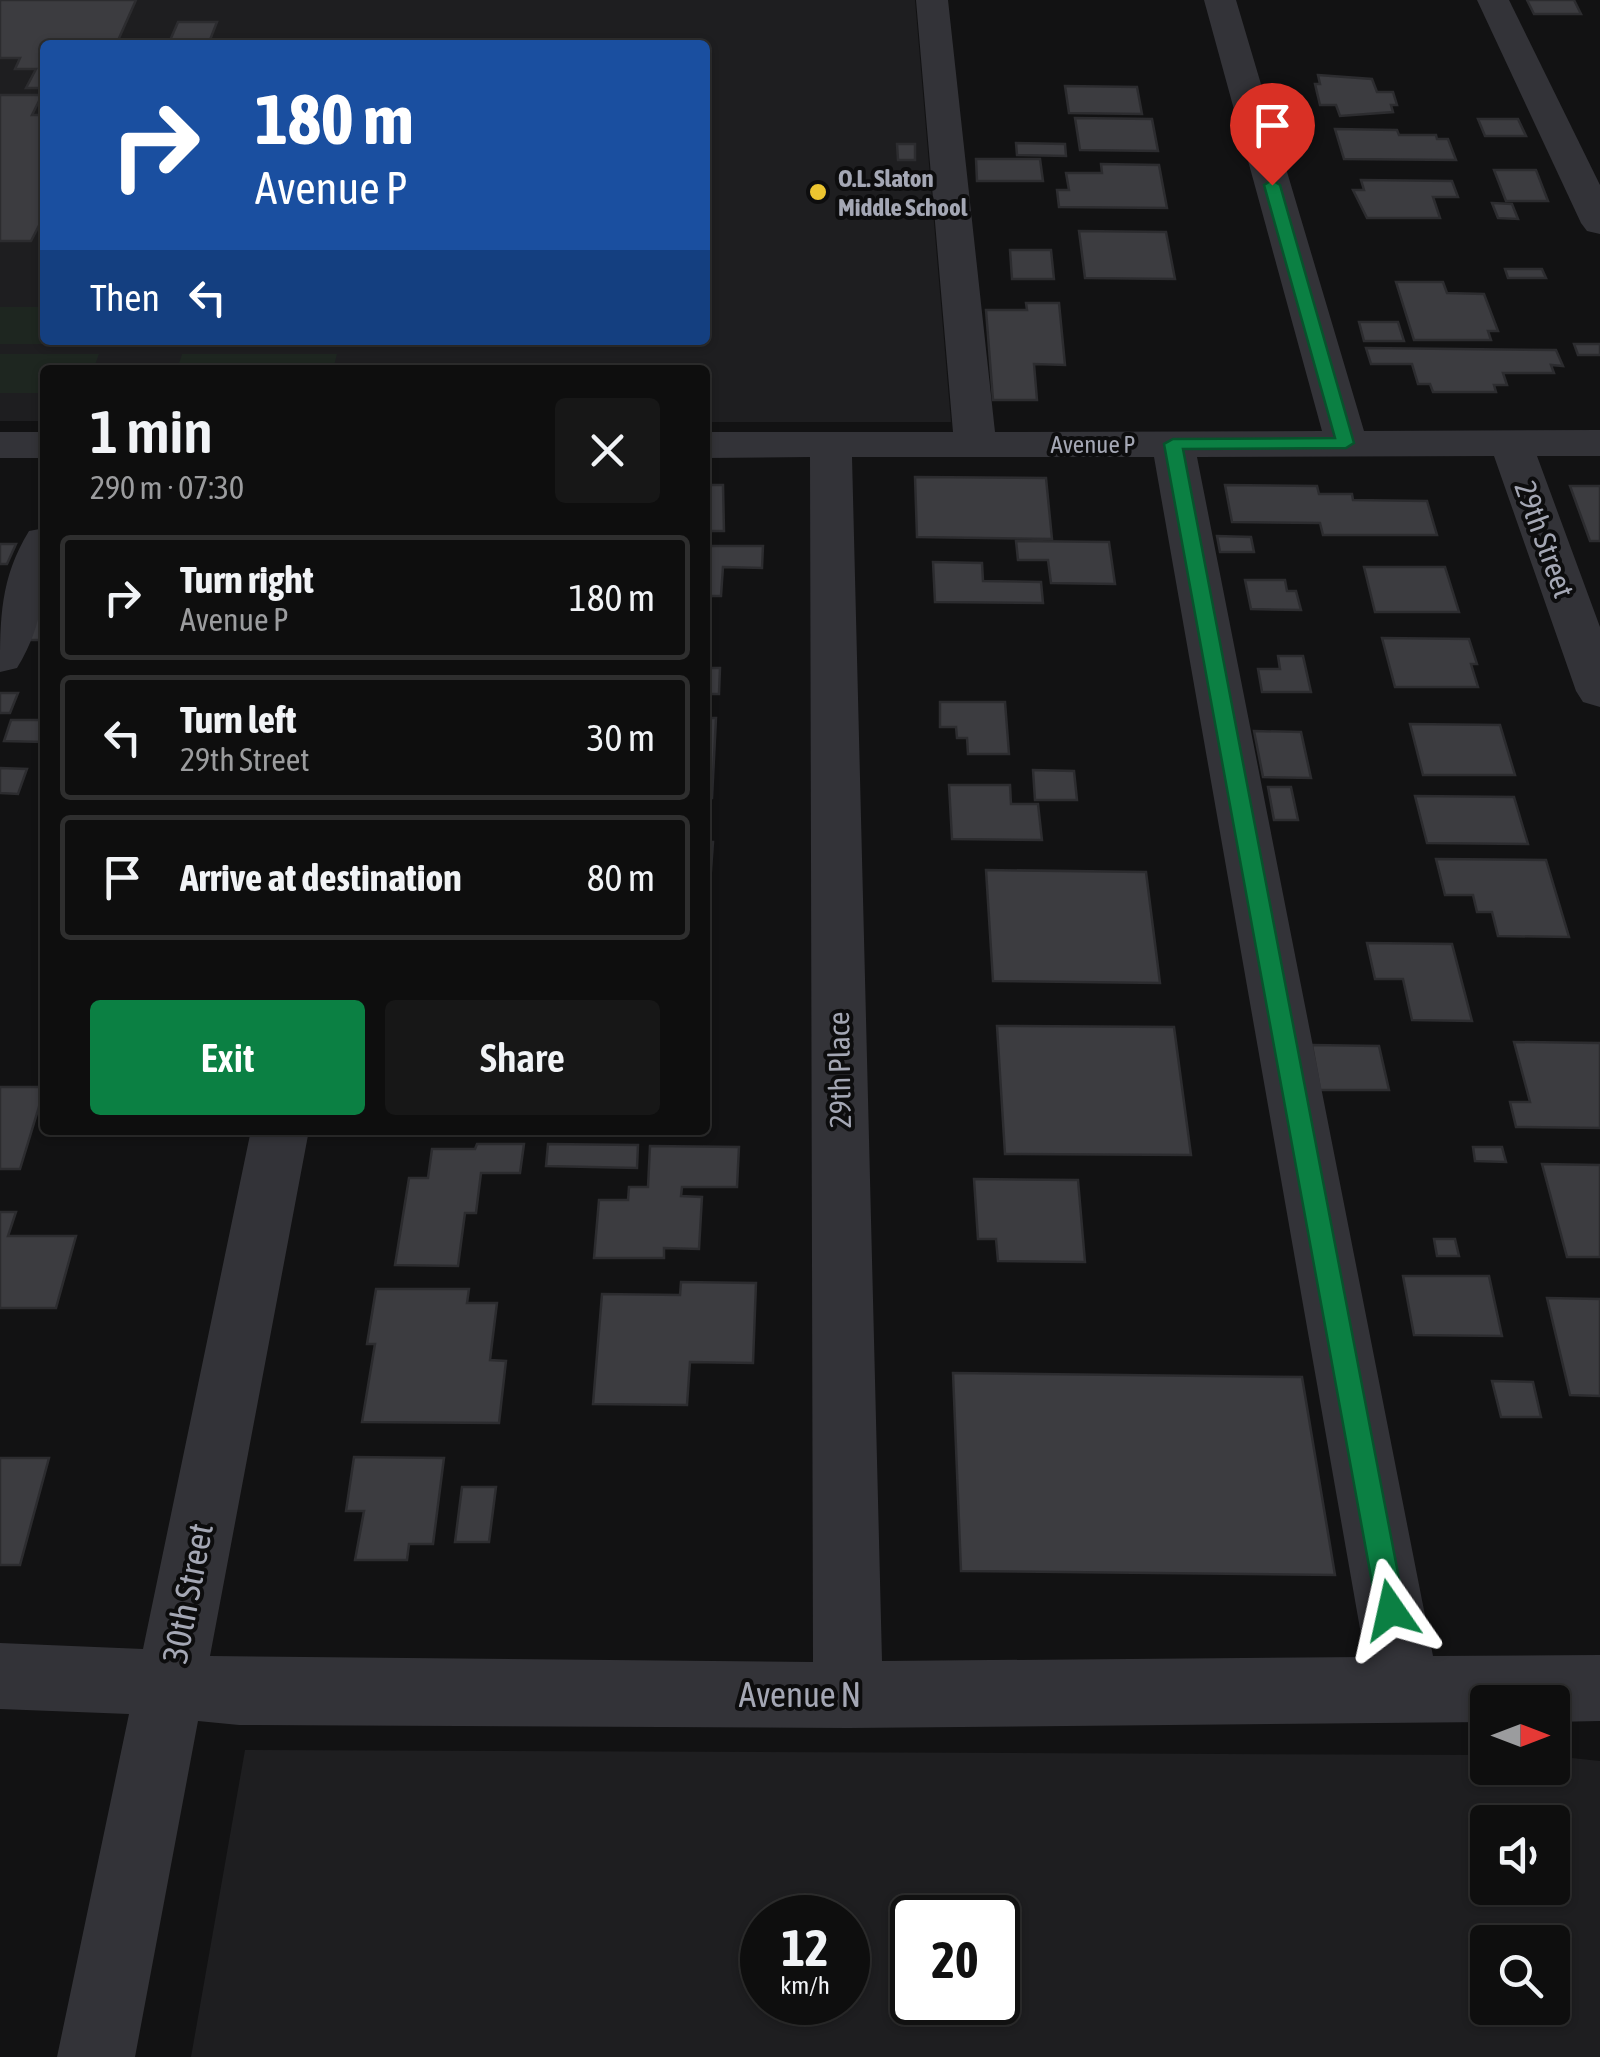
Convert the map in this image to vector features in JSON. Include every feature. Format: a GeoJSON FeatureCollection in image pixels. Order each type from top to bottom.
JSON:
{"type":"FeatureCollection","features":[{"type":"Feature","properties":{"kind":"street"},"geometry":{"type":"LineString","coordinates":[[932,0],[975,444]]}},
{"type":"Feature","properties":{"kind":"street"},"geometry":{"type":"LineString","coordinates":[[1220,0],[1346,443]]}},
{"type":"Feature","properties":{"kind":"street"},"geometry":{"type":"LineString","coordinates":[[1492,0],[1600,223]]}},
{"type":"Feature","properties":{"kind":"street","name":"29th Street"},"geometry":{"type":"LineString","coordinates":[[1511,443],[1600,691]]}},
{"type":"Feature","properties":{"kind":"street","name":"Avenue P"},"geometry":{"type":"LineString","coordinates":[[710,445],[1600,443]]}},
{"type":"Feature","properties":{"kind":"street","name":"29th Place"},"geometry":{"type":"LineString","coordinates":[[831,444],[848,1695]]}},
{"type":"Feature","properties":{"kind":"street"},"geometry":{"type":"LineString","coordinates":[[1173,444],[1406,1688]]}},
{"type":"Feature","properties":{"kind":"street"},"geometry":{"type":"LineString","coordinates":[[0,445],[40,445]]}},
{"type":"Feature","properties":{"kind":"street"},"geometry":{"type":"LineString","coordinates":[[0,657],[40,555]]}},
{"type":"Feature","properties":{"kind":"street","name":"30th Street"},"geometry":{"type":"LineString","coordinates":[[96,2057],[279,1135]]}},
{"type":"Feature","properties":{"kind":"street","name":"Avenue N"},"geometry":{"type":"LineString","coordinates":[[0,1676],[91,1677],[239,1692],[848,1695],[1600,1688]]}},
{"type":"Feature","properties":{"kind":"shaded area","name":"O.L. Slaton Middle School"},"geometry":{"type":"Polygon","coordinates":[[[0,0],[915,0],[951,422],[710,422],[710,365],[40,365],[40,421],[0,421],[0,0]]]}},
{"type":"Feature","properties":{"kind":"shaded area"},"geometry":{"type":"Polygon","coordinates":[[[0,307],[40,307],[40,344],[0,344],[0,307]]]}},
{"type":"Feature","properties":{"kind":"shaded area"},"geometry":{"type":"Polygon","coordinates":[[[0,354],[99,354],[95,365],[40,365],[40,393],[0,393],[0,354]]]}},
{"type":"Feature","properties":{"kind":"shaded area"},"geometry":{"type":"Polygon","coordinates":[[[182,354],[337,354],[334,365],[179,365],[182,354]]]}},
{"type":"Feature","properties":{"kind":"shaded area"},"geometry":{"type":"Polygon","coordinates":[[[245,1750],[1470,1755],[1470,1785],[1570,1785],[1570,1758],[1600,1761],[1600,2057],[191,2057],[245,1750]]]}},
{"type":"Feature","properties":{"kind":"building"},"geometry":{"type":"Polygon","coordinates":[[[0,0],[136,0],[118,40],[40,40],[40,88],[26,88],[36,69],[15,69],[20,58],[0,58],[0,0]]]}},
{"type":"Feature","properties":{"kind":"building"},"geometry":{"type":"Polygon","coordinates":[[[1527,0],[1574,0],[1581,14],[1534,14],[1527,0]]]}},
{"type":"Feature","properties":{"kind":"building"},"geometry":{"type":"Polygon","coordinates":[[[178,22],[217,22],[210,40],[170,40],[178,22]]]}},
{"type":"Feature","properties":{"kind":"building"},"geometry":{"type":"Polygon","coordinates":[[[1318,75],[1372,79],[1377,92],[1393,92],[1397,105],[1391,105],[1393,112],[1340,116],[1336,105],[1320,105],[1315,84],[1320,84],[1318,75]]]}},
{"type":"Feature","properties":{"kind":"building"},"geometry":{"type":"Polygon","coordinates":[[[1065,86],[1137,87],[1142,114],[1069,113],[1065,86]]]}},
{"type":"Feature","properties":{"kind":"building"},"geometry":{"type":"Polygon","coordinates":[[[0,95],[40,95],[32,115],[40,115],[40,224],[31,241],[0,241],[0,95]]]}},
{"type":"Feature","properties":{"kind":"building"},"geometry":{"type":"Polygon","coordinates":[[[1075,118],[1152,119],[1158,151],[1080,150],[1075,118]]]}},
{"type":"Feature","properties":{"kind":"building"},"geometry":{"type":"Polygon","coordinates":[[[1478,119],[1518,119],[1526,136],[1485,136],[1478,119]]]}},
{"type":"Feature","properties":{"kind":"building"},"geometry":{"type":"Polygon","coordinates":[[[1335,129],[1436,135],[1437,139],[1448,139],[1456,160],[1344,159],[1335,129]]]}},
{"type":"Feature","properties":{"kind":"building"},"geometry":{"type":"Polygon","coordinates":[[[1016,143],[1065,144],[1066,156],[1017,155],[1016,143]]]}},
{"type":"Feature","properties":{"kind":"building"},"geometry":{"type":"Polygon","coordinates":[[[897,144],[915,144],[915,160],[898,160],[897,144]]]}},
{"type":"Feature","properties":{"kind":"building"},"geometry":{"type":"Polygon","coordinates":[[[976,159],[1040,159],[1043,181],[977,181],[976,159]]]}},
{"type":"Feature","properties":{"kind":"building"},"geometry":{"type":"Polygon","coordinates":[[[1101,164],[1159,165],[1167,208],[1059,207],[1057,190],[1069,190],[1066,173],[1102,173],[1101,164]]]}},
{"type":"Feature","properties":{"kind":"building"},"geometry":{"type":"Polygon","coordinates":[[[1494,170],[1536,170],[1548,201],[1506,201],[1494,170]]]}},
{"type":"Feature","properties":{"kind":"building"},"geometry":{"type":"Polygon","coordinates":[[[1361,180],[1452,181],[1458,197],[1433,197],[1440,218],[1367,218],[1353,190],[1364,190],[1361,180]]]}},
{"type":"Feature","properties":{"kind":"building"},"geometry":{"type":"Polygon","coordinates":[[[1492,203],[1512,204],[1518,219],[1498,218],[1492,203]]]}},
{"type":"Feature","properties":{"kind":"building"},"geometry":{"type":"Polygon","coordinates":[[[1079,231],[1166,232],[1175,279],[1085,278],[1079,231]]]}},
{"type":"Feature","properties":{"kind":"building"},"geometry":{"type":"Polygon","coordinates":[[[1010,250],[1051,250],[1054,279],[1012,279],[1010,250]]]}},
{"type":"Feature","properties":{"kind":"building"},"geometry":{"type":"Polygon","coordinates":[[[1505,269],[1542,269],[1546,278],[1508,278],[1505,269]]]}},
{"type":"Feature","properties":{"kind":"building"},"geometry":{"type":"Polygon","coordinates":[[[1396,282],[1443,282],[1447,293],[1484,294],[1498,331],[1488,331],[1491,340],[1414,340],[1396,282]]]}},
{"type":"Feature","properties":{"kind":"building"},"geometry":{"type":"Polygon","coordinates":[[[1026,303],[1059,303],[1065,365],[1034,364],[1037,400],[993,400],[986,310],[1027,310],[1026,303]]]}},
{"type":"Feature","properties":{"kind":"building"},"geometry":{"type":"Polygon","coordinates":[[[1359,322],[1398,322],[1404,341],[1364,341],[1359,322]]]}},
{"type":"Feature","properties":{"kind":"building"},"geometry":{"type":"Polygon","coordinates":[[[1574,344],[1600,344],[1600,355],[1578,355],[1574,344]]]}},
{"type":"Feature","properties":{"kind":"building"},"geometry":{"type":"Polygon","coordinates":[[[1366,348],[1556,350],[1563,366],[1551,365],[1554,373],[1503,373],[1507,385],[1494,385],[1496,392],[1433,392],[1430,384],[1418,384],[1412,364],[1371,364],[1366,348]]]}},
{"type":"Feature","properties":{"kind":"building"},"geometry":{"type":"Polygon","coordinates":[[[915,477],[1046,478],[1052,539],[917,537],[915,477]]]}},
{"type":"Feature","properties":{"kind":"building"},"geometry":{"type":"Polygon","coordinates":[[[710,485],[723,485],[724,531],[710,531],[710,485]]]}},
{"type":"Feature","properties":{"kind":"building"},"geometry":{"type":"Polygon","coordinates":[[[1225,485],[1317,486],[1319,494],[1352,494],[1353,500],[1427,501],[1437,535],[1323,535],[1320,523],[1232,522],[1225,485]]]}},
{"type":"Feature","properties":{"kind":"building"},"geometry":{"type":"Polygon","coordinates":[[[1570,486],[1600,486],[1600,541],[1590,541],[1570,486]]]}},
{"type":"Feature","properties":{"kind":"building"},"geometry":{"type":"Polygon","coordinates":[[[1217,536],[1251,537],[1254,552],[1220,552],[1217,536]]]}},
{"type":"Feature","properties":{"kind":"building"},"geometry":{"type":"Polygon","coordinates":[[[1016,541],[1109,542],[1115,584],[1051,583],[1048,560],[1018,560],[1016,541]]]}},
{"type":"Feature","properties":{"kind":"building"},"geometry":{"type":"Polygon","coordinates":[[[0,544],[16,544],[7,564],[0,564],[0,544]]]}},
{"type":"Feature","properties":{"kind":"building"},"geometry":{"type":"Polygon","coordinates":[[[710,546],[763,546],[762,568],[723,567],[721,596],[711,596],[710,607],[710,546]]]}},
{"type":"Feature","properties":{"kind":"building"},"geometry":{"type":"Polygon","coordinates":[[[933,562],[982,563],[983,581],[1041,582],[1043,603],[935,602],[933,562]]]}},
{"type":"Feature","properties":{"kind":"building"},"geometry":{"type":"Polygon","coordinates":[[[1364,567],[1445,567],[1459,612],[1375,612],[1364,567]]]}},
{"type":"Feature","properties":{"kind":"building"},"geometry":{"type":"Polygon","coordinates":[[[1245,580],[1285,580],[1287,591],[1296,591],[1301,610],[1251,609],[1245,580]]]}},
{"type":"Feature","properties":{"kind":"building"},"geometry":{"type":"Polygon","coordinates":[[[26,618],[40,618],[40,640],[18,640],[26,618]]]}},
{"type":"Feature","properties":{"kind":"building"},"geometry":{"type":"Polygon","coordinates":[[[1382,638],[1469,639],[1477,664],[1471,664],[1478,687],[1395,687],[1382,638]]]}},
{"type":"Feature","properties":{"kind":"building"},"geometry":{"type":"Polygon","coordinates":[[[1278,656],[1303,656],[1311,692],[1262,692],[1258,669],[1280,669],[1278,656]]]}},
{"type":"Feature","properties":{"kind":"building"},"geometry":{"type":"Polygon","coordinates":[[[710,668],[720,668],[719,694],[710,694],[710,668]]]}},
{"type":"Feature","properties":{"kind":"building"},"geometry":{"type":"Polygon","coordinates":[[[0,693],[18,693],[10,713],[0,713],[0,693]]]}},
{"type":"Feature","properties":{"kind":"building"},"geometry":{"type":"Polygon","coordinates":[[[940,702],[1005,702],[1009,754],[968,754],[967,738],[957,738],[956,727],[940,727],[940,702]]]}},
{"type":"Feature","properties":{"kind":"building"},"geometry":{"type":"Polygon","coordinates":[[[710,718],[716,718],[712,798],[710,718]]]}},
{"type":"Feature","properties":{"kind":"building"},"geometry":{"type":"Polygon","coordinates":[[[11,720],[40,720],[40,742],[4,741],[11,720]]]}},
{"type":"Feature","properties":{"kind":"building"},"geometry":{"type":"Polygon","coordinates":[[[1410,724],[1500,725],[1515,775],[1423,775],[1410,724]]]}},
{"type":"Feature","properties":{"kind":"building"},"geometry":{"type":"Polygon","coordinates":[[[1254,731],[1301,732],[1311,778],[1263,777],[1254,731]]]}},
{"type":"Feature","properties":{"kind":"building"},"geometry":{"type":"Polygon","coordinates":[[[0,768],[27,769],[18,794],[0,793],[0,768]]]}},
{"type":"Feature","properties":{"kind":"building"},"geometry":{"type":"Polygon","coordinates":[[[1033,770],[1074,771],[1077,800],[1035,800],[1033,770]]]}},
{"type":"Feature","properties":{"kind":"building"},"geometry":{"type":"Polygon","coordinates":[[[949,785],[1010,785],[1011,804],[1038,804],[1042,840],[952,839],[949,785]]]}},
{"type":"Feature","properties":{"kind":"building"},"geometry":{"type":"Polygon","coordinates":[[[1268,787],[1291,787],[1298,820],[1274,820],[1268,787]]]}},
{"type":"Feature","properties":{"kind":"building"},"geometry":{"type":"Polygon","coordinates":[[[1415,796],[1514,797],[1528,844],[1427,843],[1415,796]]]}},
{"type":"Feature","properties":{"kind":"building"},"geometry":{"type":"Polygon","coordinates":[[[710,842],[713,842],[710,884],[710,842]]]}},
{"type":"Feature","properties":{"kind":"building"},"geometry":{"type":"Polygon","coordinates":[[[1436,859],[1546,860],[1569,937],[1498,936],[1492,912],[1477,912],[1473,895],[1445,895],[1436,859]]]}},
{"type":"Feature","properties":{"kind":"building"},"geometry":{"type":"Polygon","coordinates":[[[986,870],[1146,872],[1160,983],[993,981],[986,870]]]}},
{"type":"Feature","properties":{"kind":"building"},"geometry":{"type":"Polygon","coordinates":[[[1367,943],[1452,944],[1472,1021],[1412,1020],[1403,979],[1375,979],[1367,943]]]}},
{"type":"Feature","properties":{"kind":"building"},"geometry":{"type":"Polygon","coordinates":[[[997,1026],[1174,1027],[1191,1155],[1005,1154],[997,1026]]]}},
{"type":"Feature","properties":{"kind":"building"},"geometry":{"type":"Polygon","coordinates":[[[1514,1042],[1600,1043],[1600,1128],[1516,1127],[1510,1102],[1530,1102],[1514,1042]]]}},
{"type":"Feature","properties":{"kind":"building"},"geometry":{"type":"Polygon","coordinates":[[[1312,1045],[1379,1046],[1389,1090],[1320,1090],[1312,1045]]]}},
{"type":"Feature","properties":{"kind":"building"},"geometry":{"type":"Polygon","coordinates":[[[0,1087],[40,1087],[40,1103],[20,1169],[0,1169],[0,1087]]]}},
{"type":"Feature","properties":{"kind":"building"},"geometry":{"type":"Polygon","coordinates":[[[477,1144],[524,1144],[520,1173],[481,1173],[476,1213],[465,1213],[458,1266],[395,1265],[409,1178],[428,1178],[432,1149],[475,1149],[477,1144]]]}},
{"type":"Feature","properties":{"kind":"building"},"geometry":{"type":"Polygon","coordinates":[[[548,1144],[638,1145],[637,1168],[546,1166],[548,1144]]]}},
{"type":"Feature","properties":{"kind":"building"},"geometry":{"type":"Polygon","coordinates":[[[650,1146],[739,1147],[737,1187],[682,1187],[681,1196],[702,1197],[699,1249],[664,1248],[664,1258],[594,1258],[599,1200],[628,1200],[629,1187],[648,1187],[650,1146]]]}},
{"type":"Feature","properties":{"kind":"building"},"geometry":{"type":"Polygon","coordinates":[[[1473,1147],[1502,1147],[1506,1162],[1475,1161],[1473,1147]]]}},
{"type":"Feature","properties":{"kind":"building"},"geometry":{"type":"Polygon","coordinates":[[[1542,1164],[1600,1165],[1600,1257],[1567,1257],[1542,1164]]]}},
{"type":"Feature","properties":{"kind":"building"},"geometry":{"type":"Polygon","coordinates":[[[974,1179],[1078,1180],[1085,1262],[998,1261],[996,1239],[978,1239],[974,1179]]]}},
{"type":"Feature","properties":{"kind":"building"},"geometry":{"type":"Polygon","coordinates":[[[0,1212],[16,1212],[8,1236],[76,1236],[56,1308],[0,1308],[0,1212]]]}},
{"type":"Feature","properties":{"kind":"building"},"geometry":{"type":"Polygon","coordinates":[[[1434,1239],[1455,1239],[1459,1256],[1437,1256],[1434,1239]]]}},
{"type":"Feature","properties":{"kind":"building"},"geometry":{"type":"Polygon","coordinates":[[[1403,1276],[1489,1276],[1502,1336],[1414,1335],[1403,1276]]]}},
{"type":"Feature","properties":{"kind":"building"},"geometry":{"type":"Polygon","coordinates":[[[681,1282],[756,1283],[753,1363],[690,1362],[687,1405],[593,1404],[602,1294],[680,1295],[681,1282]]]}},
{"type":"Feature","properties":{"kind":"building"},"geometry":{"type":"Polygon","coordinates":[[[376,1289],[469,1289],[467,1303],[497,1303],[490,1360],[506,1361],[499,1423],[362,1422],[375,1344],[367,1344],[376,1289]]]}},
{"type":"Feature","properties":{"kind":"building"},"geometry":{"type":"Polygon","coordinates":[[[1547,1298],[1600,1299],[1600,1396],[1570,1395],[1547,1298]]]}},
{"type":"Feature","properties":{"kind":"building"},"geometry":{"type":"Polygon","coordinates":[[[953,1373],[1302,1377],[1335,1575],[961,1571],[953,1373]]]}},
{"type":"Feature","properties":{"kind":"building"},"geometry":{"type":"Polygon","coordinates":[[[1492,1381],[1533,1382],[1541,1417],[1501,1417],[1492,1381]]]}},
{"type":"Feature","properties":{"kind":"building"},"geometry":{"type":"Polygon","coordinates":[[[354,1457],[444,1458],[433,1544],[409,1544],[407,1560],[355,1560],[364,1511],[346,1511],[354,1457]]]}},
{"type":"Feature","properties":{"kind":"building"},"geometry":{"type":"Polygon","coordinates":[[[0,1458],[49,1458],[20,1565],[0,1565],[0,1458]]]}},
{"type":"Feature","properties":{"kind":"building"},"geometry":{"type":"Polygon","coordinates":[[[462,1487],[496,1487],[489,1542],[455,1542],[462,1487]]]}},
{"type":"Feature","properties":{"kind":"place","name":"O.L. Slaton Middle School"},"geometry":{"type":"Point","coordinates":[818,192]}},
{"type":"Feature","properties":{"kind":"route"},"geometry":{"type":"LineString","coordinates":[[1272,185],[1346,443],[1173,444],[1391,1610]]}}]}
